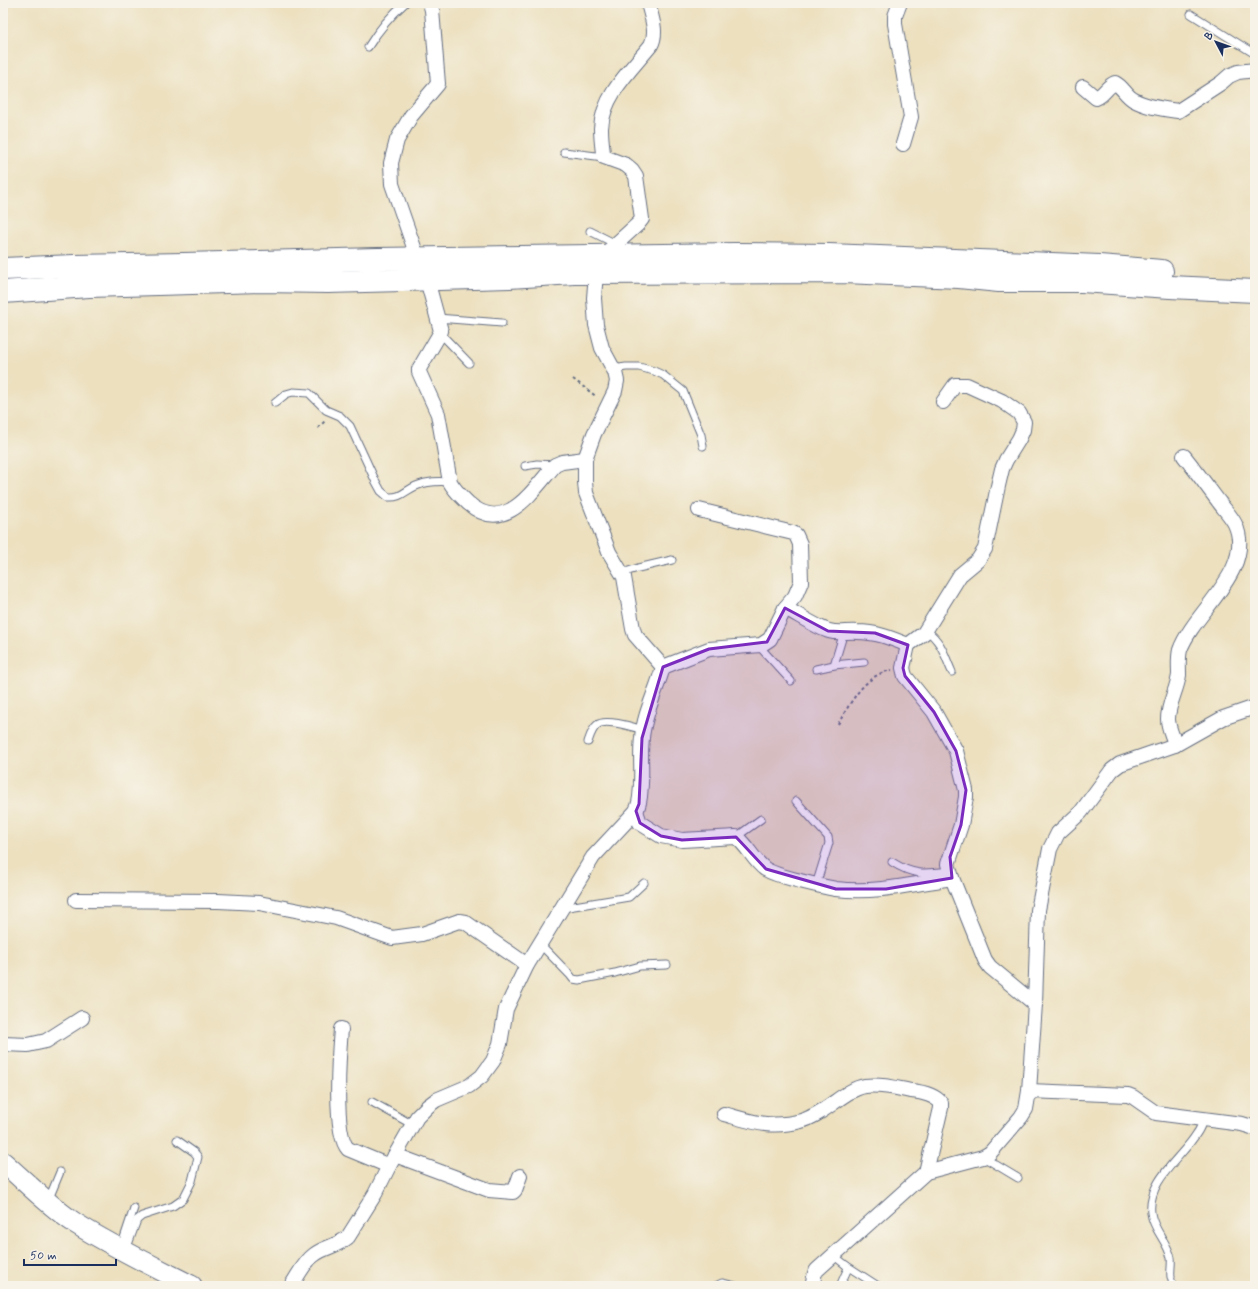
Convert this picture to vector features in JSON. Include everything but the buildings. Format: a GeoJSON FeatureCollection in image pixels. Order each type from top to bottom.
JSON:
{"type":"FeatureCollection","features":[{"type":"Feature","properties":{"kind":"highway"},"geometry":{"type":"LineString","coordinates":[[3,269],[74,266],[418,259],[735,254],[829,255],[1076,273],[1255,291]]}},
{"type":"Feature","properties":{"kind":"highway"},"geometry":{"type":"LineString","coordinates":[[3,292],[89,286],[261,281],[328,282],[427,280],[605,257]]}},
{"type":"Feature","properties":{"kind":"highway"},"geometry":{"type":"LineString","coordinates":[[1076,273],[1255,279]]}},
{"type":"Feature","properties":{"kind":"street"},"geometry":{"type":"LineString","coordinates":[[418,259],[392,184],[391,163],[397,140],[411,116],[437,88],[438,84],[432,10],[430,3]]}},
{"type":"Feature","properties":{"kind":"street"},"geometry":{"type":"LineString","coordinates":[[648,3],[655,33],[654,39],[651,45],[612,94],[604,111],[601,129],[604,157],[626,165],[636,176],[642,219],[605,257],[594,298],[596,324],[602,348],[613,369],[617,381],[615,391],[594,434],[585,459],[585,482],[586,493],[609,552],[622,573],[626,584],[635,635],[663,667]]}},
{"type":"Feature","properties":{"kind":"street"},"geometry":{"type":"LineString","coordinates":[[900,3],[895,16],[911,117],[903,144]]}},
{"type":"Feature","properties":{"kind":"street"},"geometry":{"type":"LineString","coordinates":[[1083,87],[1096,98],[1115,83],[1134,100],[1145,105],[1178,111],[1221,83],[1229,76],[1238,72],[1255,70]]}},
{"type":"Feature","properties":{"kind":"street"},"geometry":{"type":"LineString","coordinates":[[427,280],[440,327],[440,333],[419,372],[438,414],[450,482],[454,490],[477,510],[491,515],[506,513],[520,504],[555,465],[562,462],[585,459]]}},
{"type":"Feature","properties":{"kind":"street"},"geometry":{"type":"LineString","coordinates":[[943,402],[955,385],[967,385],[1002,401],[1019,413],[1024,422],[1023,430],[1002,469],[985,549],[978,560],[960,575],[926,630],[908,645],[903,668],[905,676],[934,712],[956,751],[966,790],[961,825],[948,864],[951,875],[985,960],[990,967],[1035,1004]]}},
{"type":"Feature","properties":{"kind":"street"},"geometry":{"type":"LineString","coordinates":[[1175,745],[1169,728],[1168,718],[1179,674],[1180,650],[1188,635],[1232,574],[1237,559],[1239,540],[1235,524],[1184,456]]}},
{"type":"Feature","properties":{"kind":"street"},"geometry":{"type":"LineString","coordinates":[[663,667],[709,650],[758,645],[767,642],[770,639],[785,608],[796,596],[801,582],[800,544],[796,535],[699,510]]}},
{"type":"Feature","properties":{"kind":"street"},"geometry":{"type":"LineString","coordinates":[[785,608],[828,631],[838,633],[875,633],[908,645]]}},
{"type":"Feature","properties":{"kind":"street"},"geometry":{"type":"LineString","coordinates":[[291,1286],[309,1259],[315,1254],[344,1241],[348,1237],[375,1194],[417,1117],[436,1100],[469,1086],[482,1076],[493,1061],[500,1044],[506,1009],[526,965],[593,857],[636,811],[639,804],[642,780],[643,730],[659,684],[663,667]]}},
{"type":"Feature","properties":{"kind":"street"},"geometry":{"type":"LineString","coordinates":[[812,1286],[814,1273],[926,1172],[983,1157],[990,1153],[1026,1110],[1029,1091],[1035,1004],[1038,910],[1050,849],[1058,834],[1081,812],[1112,770],[1120,764],[1175,745],[1223,718],[1255,707]]}},
{"type":"Feature","properties":{"kind":"street"},"geometry":{"type":"LineString","coordinates":[[636,811],[640,823],[661,836],[682,840],[736,837],[742,842],[753,857],[766,869],[816,885],[849,890],[886,889],[951,875]]}},
{"type":"Feature","properties":{"kind":"street"},"geometry":{"type":"LineString","coordinates":[[76,900],[218,901],[260,903],[336,918],[392,938],[422,934],[459,921],[465,922],[526,965]]}},
{"type":"Feature","properties":{"kind":"street"},"geometry":{"type":"LineString","coordinates":[[3,1044],[28,1045],[46,1041],[82,1018]]}},
{"type":"Feature","properties":{"kind":"street"},"geometry":{"type":"LineString","coordinates":[[341,1029],[339,1110],[345,1145],[348,1148],[489,1190],[513,1192],[520,1176]]}},
{"type":"Feature","properties":{"kind":"street"},"geometry":{"type":"LineString","coordinates":[[724,1114],[766,1125],[802,1120],[821,1112],[855,1090],[865,1086],[894,1088],[934,1096],[941,1103],[941,1108],[926,1172]]}},
{"type":"Feature","properties":{"kind":"street"},"geometry":{"type":"LineString","coordinates":[[1029,1091],[1128,1095],[1156,1113],[1242,1124],[1255,1128]]}},
{"type":"Feature","properties":{"kind":"street"},"geometry":{"type":"LineString","coordinates":[[3,1162],[74,1223],[123,1251],[192,1286]]}},
{"type":"Feature","properties":{"kind":"lane"},"geometry":{"type":"LineString","coordinates":[[368,47],[378,31],[396,10],[405,3]]}},
{"type":"Feature","properties":{"kind":"lane"},"geometry":{"type":"LineString","coordinates":[[1192,14],[1255,54]]}},
{"type":"Feature","properties":{"kind":"lane"},"geometry":{"type":"LineString","coordinates":[[564,152],[604,157]]}},
{"type":"Feature","properties":{"kind":"lane"},"geometry":{"type":"LineString","coordinates":[[590,231],[605,257]]}},
{"type":"Feature","properties":{"kind":"lane"},"geometry":{"type":"LineString","coordinates":[[437,318],[502,323]]}},
{"type":"Feature","properties":{"kind":"lane"},"geometry":{"type":"LineString","coordinates":[[440,333],[469,363]]}},
{"type":"Feature","properties":{"kind":"lane"},"geometry":{"type":"LineString","coordinates":[[613,369],[626,366],[639,367],[654,371],[683,391],[701,435],[703,446]]}},
{"type":"Feature","properties":{"kind":"lane"},"geometry":{"type":"LineString","coordinates":[[275,402],[286,394],[293,392],[309,394],[326,410],[340,416],[350,426],[378,486],[383,494],[388,497],[399,497],[405,492],[428,482],[450,482]]}},
{"type":"Feature","properties":{"kind":"lane"},"geometry":{"type":"LineString","coordinates":[[525,466],[537,464],[555,465]]}},
{"type":"Feature","properties":{"kind":"lane"},"geometry":{"type":"LineString","coordinates":[[622,573],[672,560]]}},
{"type":"Feature","properties":{"kind":"lane"},"geometry":{"type":"LineString","coordinates":[[926,630],[936,637],[952,672]]}},
{"type":"Feature","properties":{"kind":"lane"},"geometry":{"type":"LineString","coordinates":[[834,665],[844,632]]}},
{"type":"Feature","properties":{"kind":"lane"},"geometry":{"type":"LineString","coordinates":[[758,645],[791,681]]}},
{"type":"Feature","properties":{"kind":"lane"},"geometry":{"type":"LineString","coordinates":[[816,669],[834,665],[864,662]]}},
{"type":"Feature","properties":{"kind":"lane"},"geometry":{"type":"LineString","coordinates":[[588,742],[599,723],[605,722],[628,725],[643,730]]}},
{"type":"Feature","properties":{"kind":"lane"},"geometry":{"type":"LineString","coordinates":[[796,801],[828,837],[829,843],[816,885]]}},
{"type":"Feature","properties":{"kind":"lane"},"geometry":{"type":"LineString","coordinates":[[736,837],[761,819]]}},
{"type":"Feature","properties":{"kind":"lane"},"geometry":{"type":"LineString","coordinates":[[892,862],[903,869],[915,873],[951,875]]}},
{"type":"Feature","properties":{"kind":"lane"},"geometry":{"type":"LineString","coordinates":[[561,908],[629,897],[644,883]]}},
{"type":"Feature","properties":{"kind":"lane"},"geometry":{"type":"LineString","coordinates":[[540,944],[573,979],[579,980],[615,974],[640,966],[666,965]]}},
{"type":"Feature","properties":{"kind":"lane"},"geometry":{"type":"LineString","coordinates":[[372,1102],[413,1125]]}},
{"type":"Feature","properties":{"kind":"lane"},"geometry":{"type":"LineString","coordinates":[[1172,1281],[1170,1268],[1171,1259],[1152,1219],[1152,1201],[1156,1187],[1198,1132],[1204,1119]]}},
{"type":"Feature","properties":{"kind":"lane"},"geometry":{"type":"LineString","coordinates":[[123,1251],[137,1220],[142,1216],[173,1206],[183,1199],[188,1191],[198,1157],[194,1152],[177,1140]]}},
{"type":"Feature","properties":{"kind":"lane"},"geometry":{"type":"LineString","coordinates":[[983,1157],[1018,1178]]}},
{"type":"Feature","properties":{"kind":"lane"},"geometry":{"type":"LineString","coordinates":[[48,1201],[60,1172]]}},
{"type":"Feature","properties":{"kind":"lane"},"geometry":{"type":"LineString","coordinates":[[123,1251],[134,1208]]}},
{"type":"Feature","properties":{"kind":"lane"},"geometry":{"type":"LineString","coordinates":[[833,1255],[878,1286]]}},
{"type":"Feature","properties":{"kind":"lane"},"geometry":{"type":"LineString","coordinates":[[840,1286],[847,1271],[847,1266]]}},
{"type":"Feature","properties":{"kind":"lane"},"geometry":{"type":"LineString","coordinates":[[716,1286],[722,1283],[735,1286]]}},
{"type":"Feature","properties":{"kind":"path"},"geometry":{"type":"LineString","coordinates":[[573,379],[608,406]]}},
{"type":"Feature","properties":{"kind":"path"},"geometry":{"type":"LineString","coordinates":[[838,724],[854,695],[862,687],[874,677],[885,671],[903,668]]}},
{"type":"Feature","properties":{"kind":"highlighted area"},"geometry":{"type":"Polygon","coordinates":[[[785,608],[828,631],[875,633],[908,645],[903,668],[905,676],[934,712],[956,751],[966,790],[961,825],[950,857],[952,878],[886,889],[836,889],[766,869],[736,837],[682,840],[661,836],[647,829],[640,823],[636,811],[639,804],[642,738],[663,667],[709,649],[767,642],[785,608]]]}}]}
